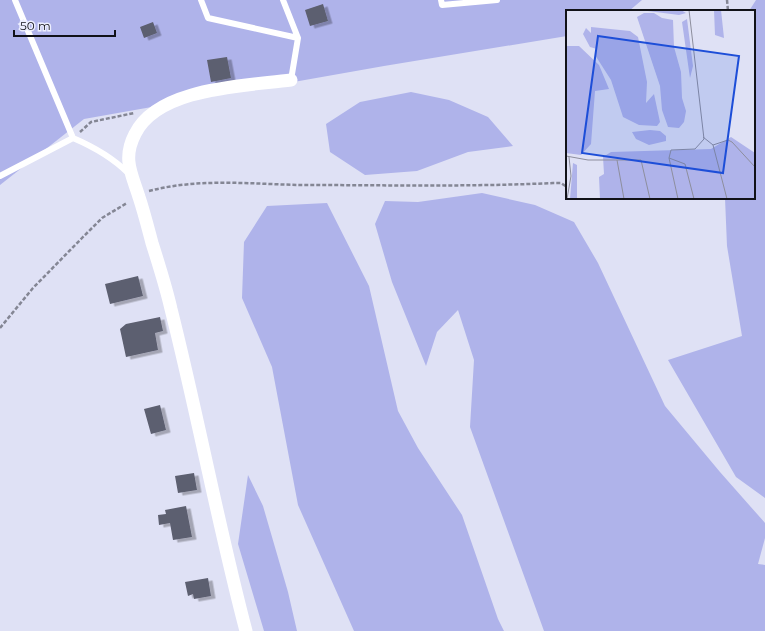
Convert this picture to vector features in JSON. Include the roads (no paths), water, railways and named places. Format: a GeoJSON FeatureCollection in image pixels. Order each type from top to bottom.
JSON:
{"type":"FeatureCollection","features":[{"type":"Feature","properties":{"kind":"street"},"geometry":{"type":"LineString","coordinates":[[246,631],[171,309],[139,196],[128,163],[131,145],[135,134],[150,116],[166,105],[199,93],[217,89],[291,80]]}},
{"type":"Feature","properties":{"kind":"lane"},"geometry":{"type":"LineString","coordinates":[[15,0],[73,138],[91,145],[116,160],[131,175]]}},
{"type":"Feature","properties":{"kind":"lane"},"geometry":{"type":"LineString","coordinates":[[201,0],[208,18],[298,38]]}},
{"type":"Feature","properties":{"kind":"lane"},"geometry":{"type":"LineString","coordinates":[[283,0],[298,38],[291,80]]}},
{"type":"Feature","properties":{"kind":"lane"},"geometry":{"type":"LineString","coordinates":[[440,0],[442,5],[496,0]]}},
{"type":"Feature","properties":{"kind":"lane"},"geometry":{"type":"LineString","coordinates":[[0,176],[73,138]]}}]}
